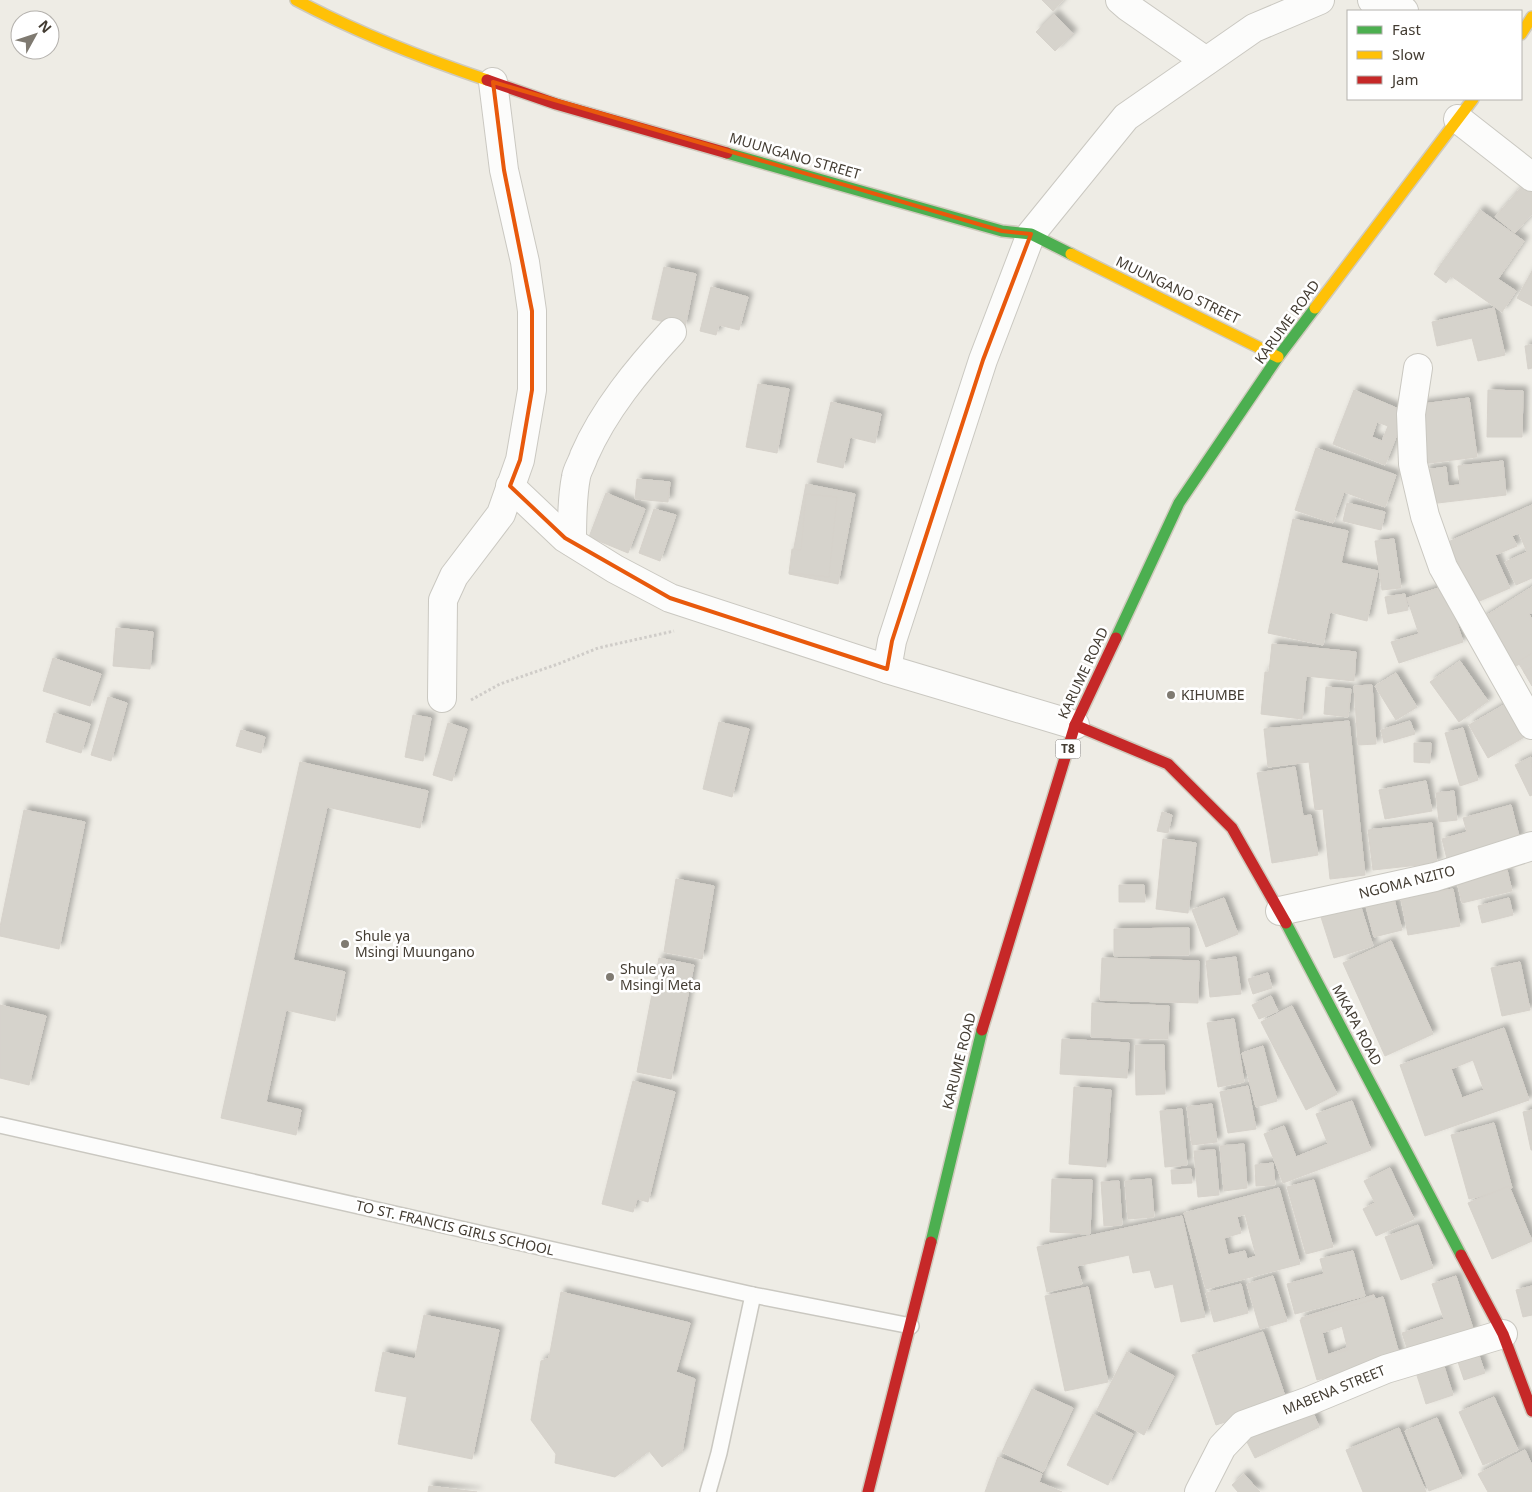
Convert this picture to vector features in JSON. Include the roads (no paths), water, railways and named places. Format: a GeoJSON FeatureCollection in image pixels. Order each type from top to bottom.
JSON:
{"type":"FeatureCollection","features":[{"type":"Feature","properties":{"kind":"main road","name":"MUUNGANO STREET"},"geometry":{"type":"LineString","coordinates":[[296,0],[440,64],[565,106],[1002,231],[1031,234],[1278,357]]}},
{"type":"Feature","properties":{"kind":"main road"},"geometry":{"type":"LineString","coordinates":[[1522,32],[1532,17]]}},
{"type":"Feature","properties":{"kind":"main road","name":"KARUME ROAD"},"geometry":{"type":"LineString","coordinates":[[868,1492],[911,1326],[983,1024],[1075,725],[1179,503],[1278,357],[1466,109]]}},
{"type":"Feature","properties":{"kind":"main road","name":"MKAPA ROAD"},"geometry":{"type":"LineString","coordinates":[[1075,725],[1168,764],[1232,828],[1280,910],[1503,1334],[1532,1411]]}},
{"type":"Feature","properties":{"kind":"street"},"geometry":{"type":"LineString","coordinates":[[1120,0],[1206,61]]}},
{"type":"Feature","properties":{"kind":"street"},"geometry":{"type":"LineString","coordinates":[[887,669],[892,641],[980,370],[1031,234],[1126,117],[1254,28],[1320,0]]}},
{"type":"Feature","properties":{"kind":"street"},"geometry":{"type":"LineString","coordinates":[[1372,0],[1401,10]]}},
{"type":"Feature","properties":{"kind":"street"},"geometry":{"type":"LineString","coordinates":[[453,701],[443,600],[454,576],[501,514],[520,460],[532,390],[532,311],[525,262],[504,170],[493,82]]}},
{"type":"Feature","properties":{"kind":"street"},"geometry":{"type":"LineString","coordinates":[[1466,109],[1532,177]]}},
{"type":"Feature","properties":{"kind":"street"},"geometry":{"type":"LineString","coordinates":[[572,542],[576,476],[592,438],[636,374],[672,332]]}},
{"type":"Feature","properties":{"kind":"street"},"geometry":{"type":"LineString","coordinates":[[1418,368],[1411,414],[1412,447],[1413,464],[1424,516],[1443,567],[1532,725]]}},
{"type":"Feature","properties":{"kind":"street"},"geometry":{"type":"LineString","coordinates":[[510,486],[537,513],[572,542],[615,569],[670,598],[887,669],[1075,725]]}},
{"type":"Feature","properties":{"kind":"street","name":"NGOMA NZITO"},"geometry":{"type":"LineString","coordinates":[[1280,910],[1435,877],[1532,846]]}},
{"type":"Feature","properties":{"kind":"street","name":"MABENA STREET"},"geometry":{"type":"LineString","coordinates":[[1200,1492],[1222,1447],[1243,1425],[1386,1369],[1503,1334]]}},
{"type":"Feature","properties":{"kind":"lane","name":"TO ST. FRANCIS GIRLS SCHOOL"},"geometry":{"type":"LineString","coordinates":[[0,1126],[753,1295],[911,1326]]}},
{"type":"Feature","properties":{"kind":"lane"},"geometry":{"type":"LineString","coordinates":[[708,1492],[719,1453],[753,1295]]}},
{"type":"Feature","properties":{"kind":"place","name":"KIHUMBE"},"geometry":{"type":"Point","coordinates":[1171,695]}},
{"type":"Feature","properties":{"kind":"place","name":"Shule ya Msingi Muungano"},"geometry":{"type":"Point","coordinates":[345,944]}},
{"type":"Feature","properties":{"kind":"place","name":"Shule ya Msingi Meta"},"geometry":{"type":"Point","coordinates":[610,977]}}]}
